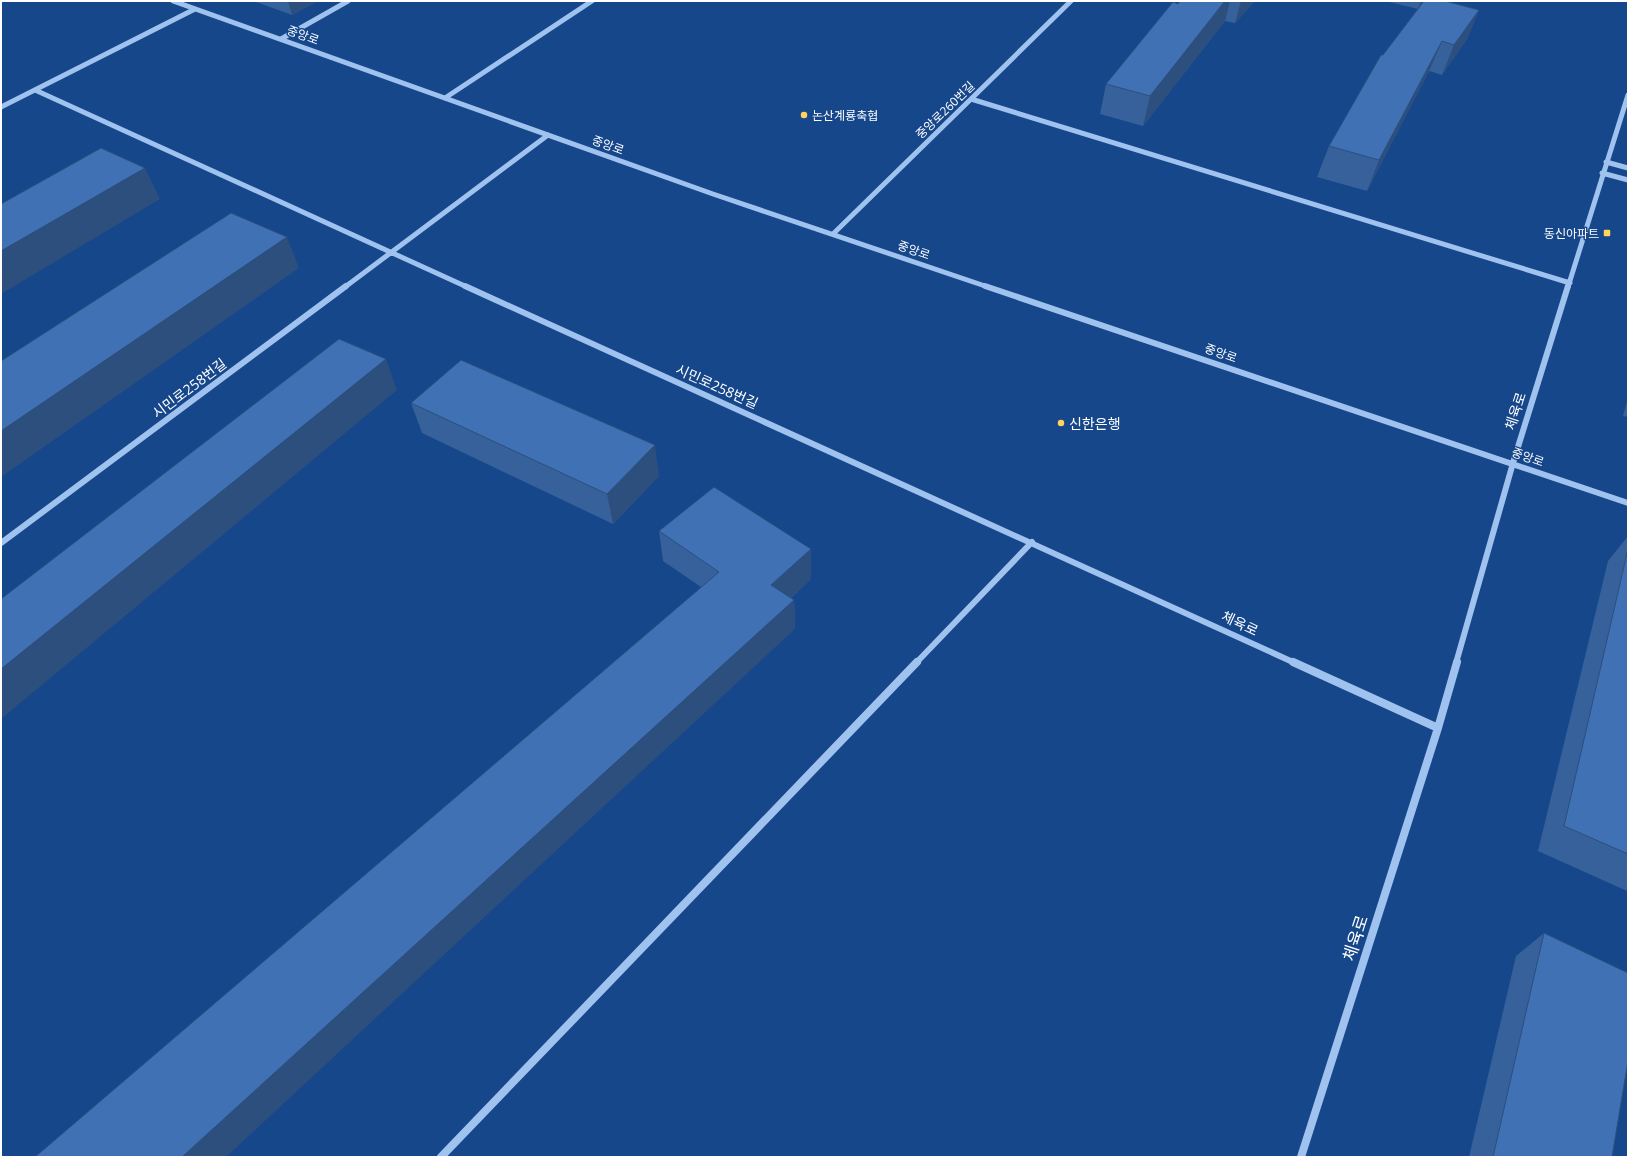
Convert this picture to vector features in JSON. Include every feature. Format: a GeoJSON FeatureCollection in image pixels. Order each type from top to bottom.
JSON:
{"type":"FeatureCollection","features":[{"type":"Feature","properties":{"kind":"street","name":"중앙로"},"geometry":{"type":"LineString","coordinates":[[173,1],[713,194],[1628,503]]}},
{"type":"Feature","properties":{"kind":"street"},"geometry":{"type":"LineString","coordinates":[[281,39],[348,1]]}},
{"type":"Feature","properties":{"kind":"street"},"geometry":{"type":"LineString","coordinates":[[445,98],[592,1]]}},
{"type":"Feature","properties":{"kind":"street","name":"중앙로260번길"},"geometry":{"type":"LineString","coordinates":[[833,234],[1071,1]]}},
{"type":"Feature","properties":{"kind":"street"},"geometry":{"type":"LineString","coordinates":[[1,107],[195,9]]}},
{"type":"Feature","properties":{"kind":"street","name":"시민로258번길"},"geometry":{"type":"LineString","coordinates":[[35,90],[1032,542]]}},
{"type":"Feature","properties":{"kind":"street","name":"체육로"},"geometry":{"type":"LineString","coordinates":[[1301,1157],[1438,728],[1513,463],[1570,283],[1602,173],[1628,95]]}},
{"type":"Feature","properties":{"kind":"street"},"geometry":{"type":"LineString","coordinates":[[971,99],[1570,283]]}},
{"type":"Feature","properties":{"kind":"street","name":"시민로258번길"},"geometry":{"type":"LineString","coordinates":[[1,543],[548,135]]}},
{"type":"Feature","properties":{"kind":"street"},"geometry":{"type":"LineString","coordinates":[[1606,162],[1628,168]]}},
{"type":"Feature","properties":{"kind":"street"},"geometry":{"type":"LineString","coordinates":[[1602,173],[1628,180]]}},
{"type":"Feature","properties":{"kind":"street"},"geometry":{"type":"LineString","coordinates":[[441,1157],[1032,542]]}},
{"type":"Feature","properties":{"kind":"street","name":"체육로"},"geometry":{"type":"LineString","coordinates":[[1032,542],[1438,728]]}},
{"type":"Feature","properties":{"kind":"building"},"geometry":{"type":"Polygon","coordinates":[[[1180,1],[1225,1],[1150,96],[1106,84],[1173,2],[1178,4],[1180,1]]]}},
{"type":"Feature","properties":{"kind":"building"},"geometry":{"type":"Polygon","coordinates":[[[1424,1],[1445,1],[1479,10],[1454,45],[1442,41],[1379,160],[1329,146],[1381,55],[1383,55],[1424,1]]]}},
{"type":"Feature","properties":{"kind":"building"},"geometry":{"type":"Polygon","coordinates":[[[101,148],[145,168],[1,251],[1,204],[101,148]]]}},
{"type":"Feature","properties":{"kind":"building"},"geometry":{"type":"Polygon","coordinates":[[[231,213],[287,237],[1,431],[1,361],[231,213]]]}},
{"type":"Feature","properties":{"kind":"building"},"geometry":{"type":"Polygon","coordinates":[[[339,339],[386,359],[1,669],[1,599],[339,339]]]}},
{"type":"Feature","properties":{"kind":"building"},"geometry":{"type":"Polygon","coordinates":[[[461,360],[655,445],[607,494],[411,403],[461,360]]]}},
{"type":"Feature","properties":{"kind":"building"},"geometry":{"type":"Polygon","coordinates":[[[714,487],[811,549],[771,585],[794,600],[182,1157],[35,1157],[719,572],[659,531],[714,487]]]}},
{"type":"Feature","properties":{"kind":"building"},"geometry":{"type":"Polygon","coordinates":[[[1628,549],[1628,854],[1564,826],[1628,549]]]}},
{"type":"Feature","properties":{"kind":"building"},"geometry":{"type":"Polygon","coordinates":[[[1544,933],[1628,973],[1628,1061],[1612,1157],[1493,1157],[1544,933]]]}},
{"type":"Feature","properties":{"kind":"place","name":"논산계룡축협"},"geometry":{"type":"Point","coordinates":[804,115]}},
{"type":"Feature","properties":{"kind":"place","name":"동신아파트"},"geometry":{"type":"Point","coordinates":[1607,233]}},
{"type":"Feature","properties":{"kind":"place","name":"신한은행"},"geometry":{"type":"Point","coordinates":[1061,423]}}]}
